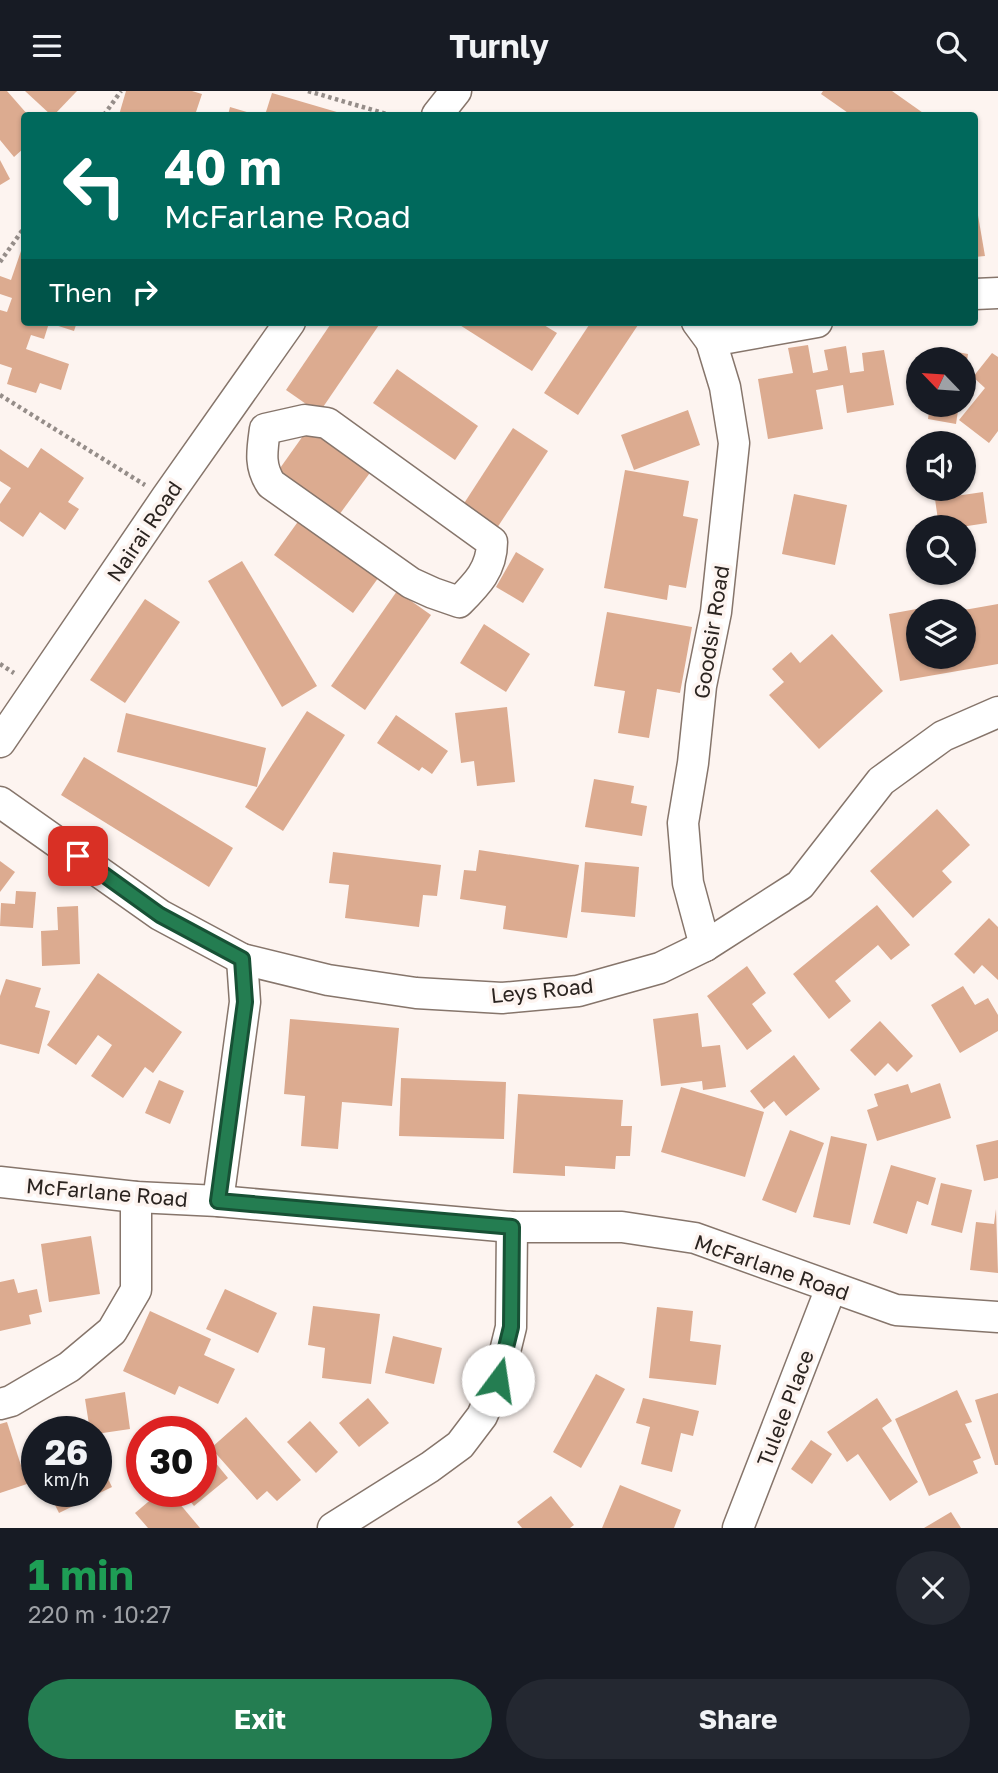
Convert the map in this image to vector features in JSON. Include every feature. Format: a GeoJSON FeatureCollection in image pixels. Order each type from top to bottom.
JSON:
{"type":"FeatureCollection","features":[{"type":"Feature","properties":{"kind":"street"},"geometry":{"type":"LineString","coordinates":[[978,294],[998,293]]}},
{"type":"Feature","properties":{"kind":"street","name":"Nairai Road"},"geometry":{"type":"LineString","coordinates":[[0,742],[287,326]]}},
{"type":"Feature","properties":{"kind":"street"},"geometry":{"type":"LineString","coordinates":[[704,332],[772,326]]}},
{"type":"Feature","properties":{"kind":"street","name":"Goodsir Road"},"geometry":{"type":"LineString","coordinates":[[704,332],[725,387],[734,443],[716,612],[682,823],[688,883],[705,946]]}},
{"type":"Feature","properties":{"kind":"street"},"geometry":{"type":"LineString","coordinates":[[232,405],[265,429],[306,420],[327,422],[492,542],[492,557],[480,581],[459,602],[411,583],[271,484],[263,472],[261,462],[265,429]]}},
{"type":"Feature","properties":{"kind":"street","name":"Leys Road"},"geometry":{"type":"LineString","coordinates":[[0,801],[160,915],[242,959],[353,984],[416,993],[502,998],[578,991],[660,968],[705,946],[800,885],[881,781],[943,736],[998,712]]}},
{"type":"Feature","properties":{"kind":"street"},"geometry":{"type":"LineString","coordinates":[[218,1201],[245,1002],[242,959]]}},
{"type":"Feature","properties":{"kind":"street","name":"McFarlane Road"},"geometry":{"type":"LineString","coordinates":[[0,1182],[136,1197],[218,1201],[512,1227],[622,1227],[695,1238],[895,1310],[998,1317]]}},
{"type":"Feature","properties":{"kind":"street"},"geometry":{"type":"LineString","coordinates":[[0,1404],[11,1401],[69,1367],[112,1331],[136,1290],[136,1197]]}},
{"type":"Feature","properties":{"kind":"street"},"geometry":{"type":"LineString","coordinates":[[333,1528],[460,1445],[482,1416],[498,1380],[511,1327],[512,1227]]}},
{"type":"Feature","properties":{"kind":"street","name":"Tulele Place"},"geometry":{"type":"LineString","coordinates":[[738,1528],[831,1287]]}},
{"type":"Feature","properties":{"kind":"path"},"geometry":{"type":"LineString","coordinates":[[106,112],[121,91]]}},
{"type":"Feature","properties":{"kind":"path"},"geometry":{"type":"LineString","coordinates":[[308,91],[380,112]]}},
{"type":"Feature","properties":{"kind":"path"},"geometry":{"type":"LineString","coordinates":[[0,262],[21,232]]}},
{"type":"Feature","properties":{"kind":"path"},"geometry":{"type":"LineString","coordinates":[[0,395],[166,498]]}},
{"type":"Feature","properties":{"kind":"building"},"geometry":{"type":"Polygon","coordinates":[[[0,91],[7,91],[25,112],[21,112],[21,151],[14,157],[0,140],[0,91]]]}},
{"type":"Feature","properties":{"kind":"building"},"geometry":{"type":"Polygon","coordinates":[[[25,91],[77,91],[57,112],[48,112],[25,91]]]}},
{"type":"Feature","properties":{"kind":"building"},"geometry":{"type":"Polygon","coordinates":[[[126,91],[192,91],[202,94],[196,112],[120,112],[126,91]]]}},
{"type":"Feature","properties":{"kind":"building"},"geometry":{"type":"Polygon","coordinates":[[[823,91],[892,91],[922,112],[847,112],[821,94],[823,91]]]}},
{"type":"Feature","properties":{"kind":"building"},"geometry":{"type":"Polygon","coordinates":[[[272,93],[337,112],[266,112],[272,93]]]}},
{"type":"Feature","properties":{"kind":"building"},"geometry":{"type":"Polygon","coordinates":[[[230,107],[247,112],[229,112],[230,107]]]}},
{"type":"Feature","properties":{"kind":"building"},"geometry":{"type":"Polygon","coordinates":[[[0,160],[10,179],[0,185],[0,160]]]}},
{"type":"Feature","properties":{"kind":"building"},"geometry":{"type":"Polygon","coordinates":[[[978,215],[985,256],[978,257],[978,215]]]}},
{"type":"Feature","properties":{"kind":"building"},"geometry":{"type":"Polygon","coordinates":[[[21,251],[21,326],[48,326],[44,339],[31,335],[26,349],[69,364],[61,390],[40,383],[36,393],[7,384],[12,368],[0,364],[0,310],[7,312],[12,298],[0,294],[0,276],[11,280],[21,251]]]}},
{"type":"Feature","properties":{"kind":"building"},"geometry":{"type":"Polygon","coordinates":[[[58,326],[76,326],[74,331],[58,326]]]}},
{"type":"Feature","properties":{"kind":"building"},"geometry":{"type":"Polygon","coordinates":[[[329,326],[378,326],[319,413],[286,390],[329,326]]]}},
{"type":"Feature","properties":{"kind":"building"},"geometry":{"type":"Polygon","coordinates":[[[461,326],[546,326],[557,333],[532,371],[461,326]]]}},
{"type":"Feature","properties":{"kind":"building"},"geometry":{"type":"Polygon","coordinates":[[[588,326],[637,326],[578,415],[544,393],[588,326]]]}},
{"type":"Feature","properties":{"kind":"building"},"geometry":{"type":"Polygon","coordinates":[[[808,345],[813,373],[828,370],[824,350],[846,346],[850,373],[864,371],[862,353],[884,350],[894,405],[847,413],[843,385],[816,390],[823,429],[768,439],[758,379],[793,373],[788,348],[808,345]]]}},
{"type":"Feature","properties":{"kind":"building"},"geometry":{"type":"Polygon","coordinates":[[[992,353],[998,357],[998,431],[989,443],[959,420],[961,417],[976,417],[976,399],[985,388],[976,380],[976,373],[992,353]]]}},
{"type":"Feature","properties":{"kind":"building"},"geometry":{"type":"Polygon","coordinates":[[[397,369],[478,426],[455,460],[373,403],[397,369]]]}},
{"type":"Feature","properties":{"kind":"building"},"geometry":{"type":"Polygon","coordinates":[[[688,410],[700,445],[634,470],[621,435],[688,410]]]}},
{"type":"Feature","properties":{"kind":"building"},"geometry":{"type":"Polygon","coordinates":[[[928,417],[957,417],[956,424],[928,417]]]}},
{"type":"Feature","properties":{"kind":"building"},"geometry":{"type":"Polygon","coordinates":[[[310,426],[372,470],[339,515],[278,471],[310,426]]]}},
{"type":"Feature","properties":{"kind":"building"},"geometry":{"type":"Polygon","coordinates":[[[513,428],[548,451],[495,531],[461,508],[513,428]]]}},
{"type":"Feature","properties":{"kind":"building"},"geometry":{"type":"Polygon","coordinates":[[[41,448],[84,478],[68,502],[79,509],[65,530],[40,512],[23,537],[0,521],[0,504],[11,488],[0,481],[0,449],[28,468],[41,448]]]}},
{"type":"Feature","properties":{"kind":"building"},"geometry":{"type":"Polygon","coordinates":[[[625,470],[689,481],[683,516],[698,519],[686,588],[669,585],[667,600],[604,588],[625,470]]]}},
{"type":"Feature","properties":{"kind":"building"},"geometry":{"type":"Polygon","coordinates":[[[983,492],[987,523],[976,525],[976,515],[937,515],[935,501],[976,501],[976,493],[983,492]]]}},
{"type":"Feature","properties":{"kind":"building"},"geometry":{"type":"Polygon","coordinates":[[[794,494],[847,505],[835,565],[782,554],[794,494]]]}},
{"type":"Feature","properties":{"kind":"building"},"geometry":{"type":"Polygon","coordinates":[[[302,516],[381,574],[353,613],[274,555],[302,516]]]}},
{"type":"Feature","properties":{"kind":"building"},"geometry":{"type":"Polygon","coordinates":[[[516,552],[544,569],[523,603],[496,587],[516,552]]]}},
{"type":"Feature","properties":{"kind":"building"},"geometry":{"type":"Polygon","coordinates":[[[242,561],[317,686],[282,707],[208,581],[242,561]]]}},
{"type":"Feature","properties":{"kind":"building"},"geometry":{"type":"Polygon","coordinates":[[[397,591],[431,615],[365,710],[331,686],[397,591]]]}},
{"type":"Feature","properties":{"kind":"building"},"geometry":{"type":"Polygon","coordinates":[[[145,599],[180,622],[125,703],[90,680],[145,599]]]}},
{"type":"Feature","properties":{"kind":"building"},"geometry":{"type":"Polygon","coordinates":[[[998,604],[998,664],[976,668],[976,608],[998,604]]]}},
{"type":"Feature","properties":{"kind":"building"},"geometry":{"type":"Polygon","coordinates":[[[906,611],[906,669],[969,669],[900,681],[889,614],[906,611]]]}},
{"type":"Feature","properties":{"kind":"building"},"geometry":{"type":"Polygon","coordinates":[[[607,612],[692,627],[680,693],[657,689],[649,738],[618,733],[625,691],[594,686],[607,612]]]}},
{"type":"Feature","properties":{"kind":"building"},"geometry":{"type":"Polygon","coordinates":[[[484,624],[530,654],[506,692],[460,663],[484,624]]]}},
{"type":"Feature","properties":{"kind":"building"},"geometry":{"type":"Polygon","coordinates":[[[832,634],[883,691],[819,749],[769,695],[784,682],[772,669],[791,652],[800,663],[832,634]]]}},
{"type":"Feature","properties":{"kind":"building"},"geometry":{"type":"Polygon","coordinates":[[[507,707],[515,782],[477,786],[474,761],[461,763],[455,713],[507,707]]]}},
{"type":"Feature","properties":{"kind":"building"},"geometry":{"type":"Polygon","coordinates":[[[307,711],[345,735],[283,831],[245,807],[307,711]]]}},
{"type":"Feature","properties":{"kind":"building"},"geometry":{"type":"Polygon","coordinates":[[[126,713],[266,748],[257,787],[117,752],[126,713]]]}},
{"type":"Feature","properties":{"kind":"building"},"geometry":{"type":"Polygon","coordinates":[[[396,715],[448,751],[432,774],[422,767],[419,771],[377,743],[396,715]]]}},
{"type":"Feature","properties":{"kind":"building"},"geometry":{"type":"Polygon","coordinates":[[[84,757],[233,848],[209,887],[61,795],[84,757]]]}},
{"type":"Feature","properties":{"kind":"building"},"geometry":{"type":"Polygon","coordinates":[[[594,779],[634,786],[631,803],[647,806],[642,836],[585,827],[594,779]]]}},
{"type":"Feature","properties":{"kind":"building"},"geometry":{"type":"Polygon","coordinates":[[[937,809],[970,845],[942,871],[952,882],[913,918],[870,871],[937,809]]]}},
{"type":"Feature","properties":{"kind":"building"},"geometry":{"type":"Polygon","coordinates":[[[479,850],[579,865],[567,938],[503,929],[506,906],[460,899],[464,870],[476,871],[479,850]]]}},
{"type":"Feature","properties":{"kind":"building"},"geometry":{"type":"Polygon","coordinates":[[[333,852],[441,865],[437,896],[423,895],[419,927],[345,918],[349,885],[329,883],[333,852]]]}},
{"type":"Feature","properties":{"kind":"building"},"geometry":{"type":"Polygon","coordinates":[[[0,861],[15,872],[0,892],[0,861]]]}},
{"type":"Feature","properties":{"kind":"building"},"geometry":{"type":"Polygon","coordinates":[[[585,862],[639,867],[635,917],[581,912],[585,862]]]}},
{"type":"Feature","properties":{"kind":"building"},"geometry":{"type":"Polygon","coordinates":[[[16,891],[36,892],[33,928],[0,926],[1,903],[15,904],[16,891]]]}},
{"type":"Feature","properties":{"kind":"building"},"geometry":{"type":"Polygon","coordinates":[[[877,905],[910,945],[891,960],[878,945],[835,981],[851,1001],[829,1019],[793,974],[877,905]]]}},
{"type":"Feature","properties":{"kind":"building"},"geometry":{"type":"Polygon","coordinates":[[[78,906],[80,964],[42,966],[41,931],[58,930],[57,907],[78,906]]]}},
{"type":"Feature","properties":{"kind":"building"},"geometry":{"type":"Polygon","coordinates":[[[989,918],[998,927],[998,980],[982,965],[974,974],[954,954],[989,918]]]}},
{"type":"Feature","properties":{"kind":"building"},"geometry":{"type":"Polygon","coordinates":[[[747,966],[766,993],[752,1004],[772,1031],[747,1050],[707,996],[747,966]]]}},
{"type":"Feature","properties":{"kind":"building"},"geometry":{"type":"Polygon","coordinates":[[[98,973],[182,1032],[153,1073],[145,1067],[123,1098],[91,1076],[112,1045],[98,1035],[76,1065],[47,1045],[98,973]]]}},
{"type":"Feature","properties":{"kind":"building"},"geometry":{"type":"Polygon","coordinates":[[[6,979],[41,988],[35,1007],[50,1011],[39,1054],[0,1044],[0,996],[6,979]]]}},
{"type":"Feature","properties":{"kind":"building"},"geometry":{"type":"Polygon","coordinates":[[[963,986],[975,1005],[988,998],[998,1015],[998,1031],[960,1053],[931,1005],[963,986]]]}},
{"type":"Feature","properties":{"kind":"building"},"geometry":{"type":"Polygon","coordinates":[[[698,1013],[702,1047],[720,1045],[726,1087],[703,1090],[702,1081],[661,1086],[653,1019],[698,1013]]]}},
{"type":"Feature","properties":{"kind":"building"},"geometry":{"type":"Polygon","coordinates":[[[290,1019],[399,1028],[392,1106],[342,1102],[338,1149],[301,1146],[305,1096],[284,1094],[290,1019]]]}},
{"type":"Feature","properties":{"kind":"building"},"geometry":{"type":"Polygon","coordinates":[[[880,1021],[913,1056],[897,1072],[888,1063],[875,1076],[850,1050],[880,1021]]]}},
{"type":"Feature","properties":{"kind":"building"},"geometry":{"type":"Polygon","coordinates":[[[794,1055],[820,1089],[786,1116],[774,1101],[764,1109],[750,1091],[794,1055]]]}},
{"type":"Feature","properties":{"kind":"building"},"geometry":{"type":"Polygon","coordinates":[[[401,1078],[506,1082],[504,1139],[399,1136],[401,1078]]]}},
{"type":"Feature","properties":{"kind":"building"},"geometry":{"type":"Polygon","coordinates":[[[159,1080],[184,1091],[170,1124],[145,1113],[159,1080]]]}},
{"type":"Feature","properties":{"kind":"building"},"geometry":{"type":"Polygon","coordinates":[[[940,1083],[951,1118],[877,1141],[867,1110],[878,1106],[874,1094],[908,1084],[911,1093],[940,1083]]]}},
{"type":"Feature","properties":{"kind":"building"},"geometry":{"type":"Polygon","coordinates":[[[681,1087],[764,1112],[745,1177],[661,1152],[681,1087]]]}},
{"type":"Feature","properties":{"kind":"building"},"geometry":{"type":"Polygon","coordinates":[[[518,1094],[623,1100],[621,1126],[632,1126],[630,1156],[616,1156],[615,1169],[565,1166],[565,1176],[513,1173],[518,1094]]]}},
{"type":"Feature","properties":{"kind":"building"},"geometry":{"type":"Polygon","coordinates":[[[790,1130],[824,1143],[796,1213],[762,1200],[790,1130]]]}},
{"type":"Feature","properties":{"kind":"building"},"geometry":{"type":"Polygon","coordinates":[[[831,1136],[867,1144],[850,1225],[813,1217],[831,1136]]]}},
{"type":"Feature","properties":{"kind":"building"},"geometry":{"type":"Polygon","coordinates":[[[998,1140],[998,1178],[984,1181],[976,1145],[998,1140]]]}},
{"type":"Feature","properties":{"kind":"building"},"geometry":{"type":"Polygon","coordinates":[[[891,1165],[936,1178],[928,1205],[917,1201],[907,1234],[873,1223],[891,1165]]]}},
{"type":"Feature","properties":{"kind":"building"},"geometry":{"type":"Polygon","coordinates":[[[941,1183],[972,1190],[962,1233],[931,1225],[941,1183]]]}},
{"type":"Feature","properties":{"kind":"building"},"geometry":{"type":"Polygon","coordinates":[[[996,1209],[998,1273],[970,1270],[976,1222],[994,1224],[996,1209]]]}},
{"type":"Feature","properties":{"kind":"building"},"geometry":{"type":"Polygon","coordinates":[[[91,1236],[100,1294],[49,1302],[41,1244],[91,1236]]]}},
{"type":"Feature","properties":{"kind":"building"},"geometry":{"type":"Polygon","coordinates":[[[14,1279],[18,1293],[37,1289],[42,1312],[29,1315],[31,1324],[0,1331],[0,1282],[14,1279]]]}},
{"type":"Feature","properties":{"kind":"building"},"geometry":{"type":"Polygon","coordinates":[[[225,1289],[277,1313],[258,1353],[206,1329],[225,1289]]]}},
{"type":"Feature","properties":{"kind":"building"},"geometry":{"type":"Polygon","coordinates":[[[313,1306],[380,1314],[371,1384],[322,1378],[325,1348],[308,1345],[313,1306]]]}},
{"type":"Feature","properties":{"kind":"building"},"geometry":{"type":"Polygon","coordinates":[[[657,1307],[693,1311],[690,1341],[721,1345],[716,1385],[649,1378],[657,1307]]]}},
{"type":"Feature","properties":{"kind":"building"},"geometry":{"type":"Polygon","coordinates":[[[150,1311],[211,1339],[204,1355],[235,1369],[218,1404],[179,1386],[175,1395],[123,1371],[150,1311]]]}},
{"type":"Feature","properties":{"kind":"building"},"geometry":{"type":"Polygon","coordinates":[[[393,1336],[442,1348],[434,1384],[385,1373],[393,1336]]]}},
{"type":"Feature","properties":{"kind":"building"},"geometry":{"type":"Polygon","coordinates":[[[596,1374],[625,1389],[581,1468],[553,1452],[596,1374]]]}},
{"type":"Feature","properties":{"kind":"building"},"geometry":{"type":"Polygon","coordinates":[[[957,1390],[972,1422],[965,1424],[981,1458],[973,1461],[978,1473],[929,1496],[895,1419],[957,1390]]]}},
{"type":"Feature","properties":{"kind":"building"},"geometry":{"type":"Polygon","coordinates":[[[125,1392],[128,1416],[126,1416],[126,1430],[112,1432],[112,1416],[88,1416],[85,1399],[125,1392]]]}},
{"type":"Feature","properties":{"kind":"building"},"geometry":{"type":"Polygon","coordinates":[[[998,1393],[998,1465],[995,1465],[975,1400],[998,1393]]]}},
{"type":"Feature","properties":{"kind":"building"},"geometry":{"type":"Polygon","coordinates":[[[368,1398],[389,1423],[359,1447],[339,1423],[368,1398]]]}},
{"type":"Feature","properties":{"kind":"building"},"geometry":{"type":"Polygon","coordinates":[[[643,1398],[699,1411],[693,1436],[681,1433],[672,1472],[641,1464],[650,1427],[636,1423],[643,1398]]]}},
{"type":"Feature","properties":{"kind":"building"},"geometry":{"type":"Polygon","coordinates":[[[877,1398],[892,1421],[882,1428],[918,1482],[890,1501],[858,1454],[847,1462],[827,1432],[877,1398]]]}},
{"type":"Feature","properties":{"kind":"building"},"geometry":{"type":"Polygon","coordinates":[[[246,1417],[301,1480],[277,1501],[267,1491],[257,1500],[217,1455],[217,1443],[246,1417]]]}},
{"type":"Feature","properties":{"kind":"building"},"geometry":{"type":"Polygon","coordinates":[[[310,1421],[338,1452],[316,1473],[287,1442],[310,1421]]]}},
{"type":"Feature","properties":{"kind":"building"},"geometry":{"type":"Polygon","coordinates":[[[7,1422],[21,1465],[21,1486],[0,1493],[0,1424],[7,1422]]]}},
{"type":"Feature","properties":{"kind":"building"},"geometry":{"type":"Polygon","coordinates":[[[811,1440],[832,1454],[812,1484],[791,1469],[811,1440]]]}},
{"type":"Feature","properties":{"kind":"building"},"geometry":{"type":"Polygon","coordinates":[[[217,1465],[228,1478],[217,1487],[217,1465]]]}},
{"type":"Feature","properties":{"kind":"building"},"geometry":{"type":"Polygon","coordinates":[[[620,1485],[681,1510],[674,1528],[602,1528],[620,1485]]]}},
{"type":"Feature","properties":{"kind":"building"},"geometry":{"type":"Polygon","coordinates":[[[551,1496],[574,1525],[570,1528],[522,1528],[517,1522],[551,1496]]]}},
{"type":"Feature","properties":{"kind":"building"},"geometry":{"type":"Polygon","coordinates":[[[56,1507],[71,1507],[59,1513],[56,1507]]]}},
{"type":"Feature","properties":{"kind":"building"},"geometry":{"type":"Polygon","coordinates":[[[142,1507],[182,1507],[200,1528],[148,1528],[135,1513],[142,1507]]]}},
{"type":"Feature","properties":{"kind":"building"},"geometry":{"type":"Polygon","coordinates":[[[951,1512],[961,1528],[924,1528],[951,1512]]]}},
{"type":"Feature","properties":{"kind":"route"},"geometry":{"type":"LineString","coordinates":[[78,856],[160,915],[242,959],[245,1002],[218,1201],[512,1227],[511,1327],[498,1380]]}}]}
